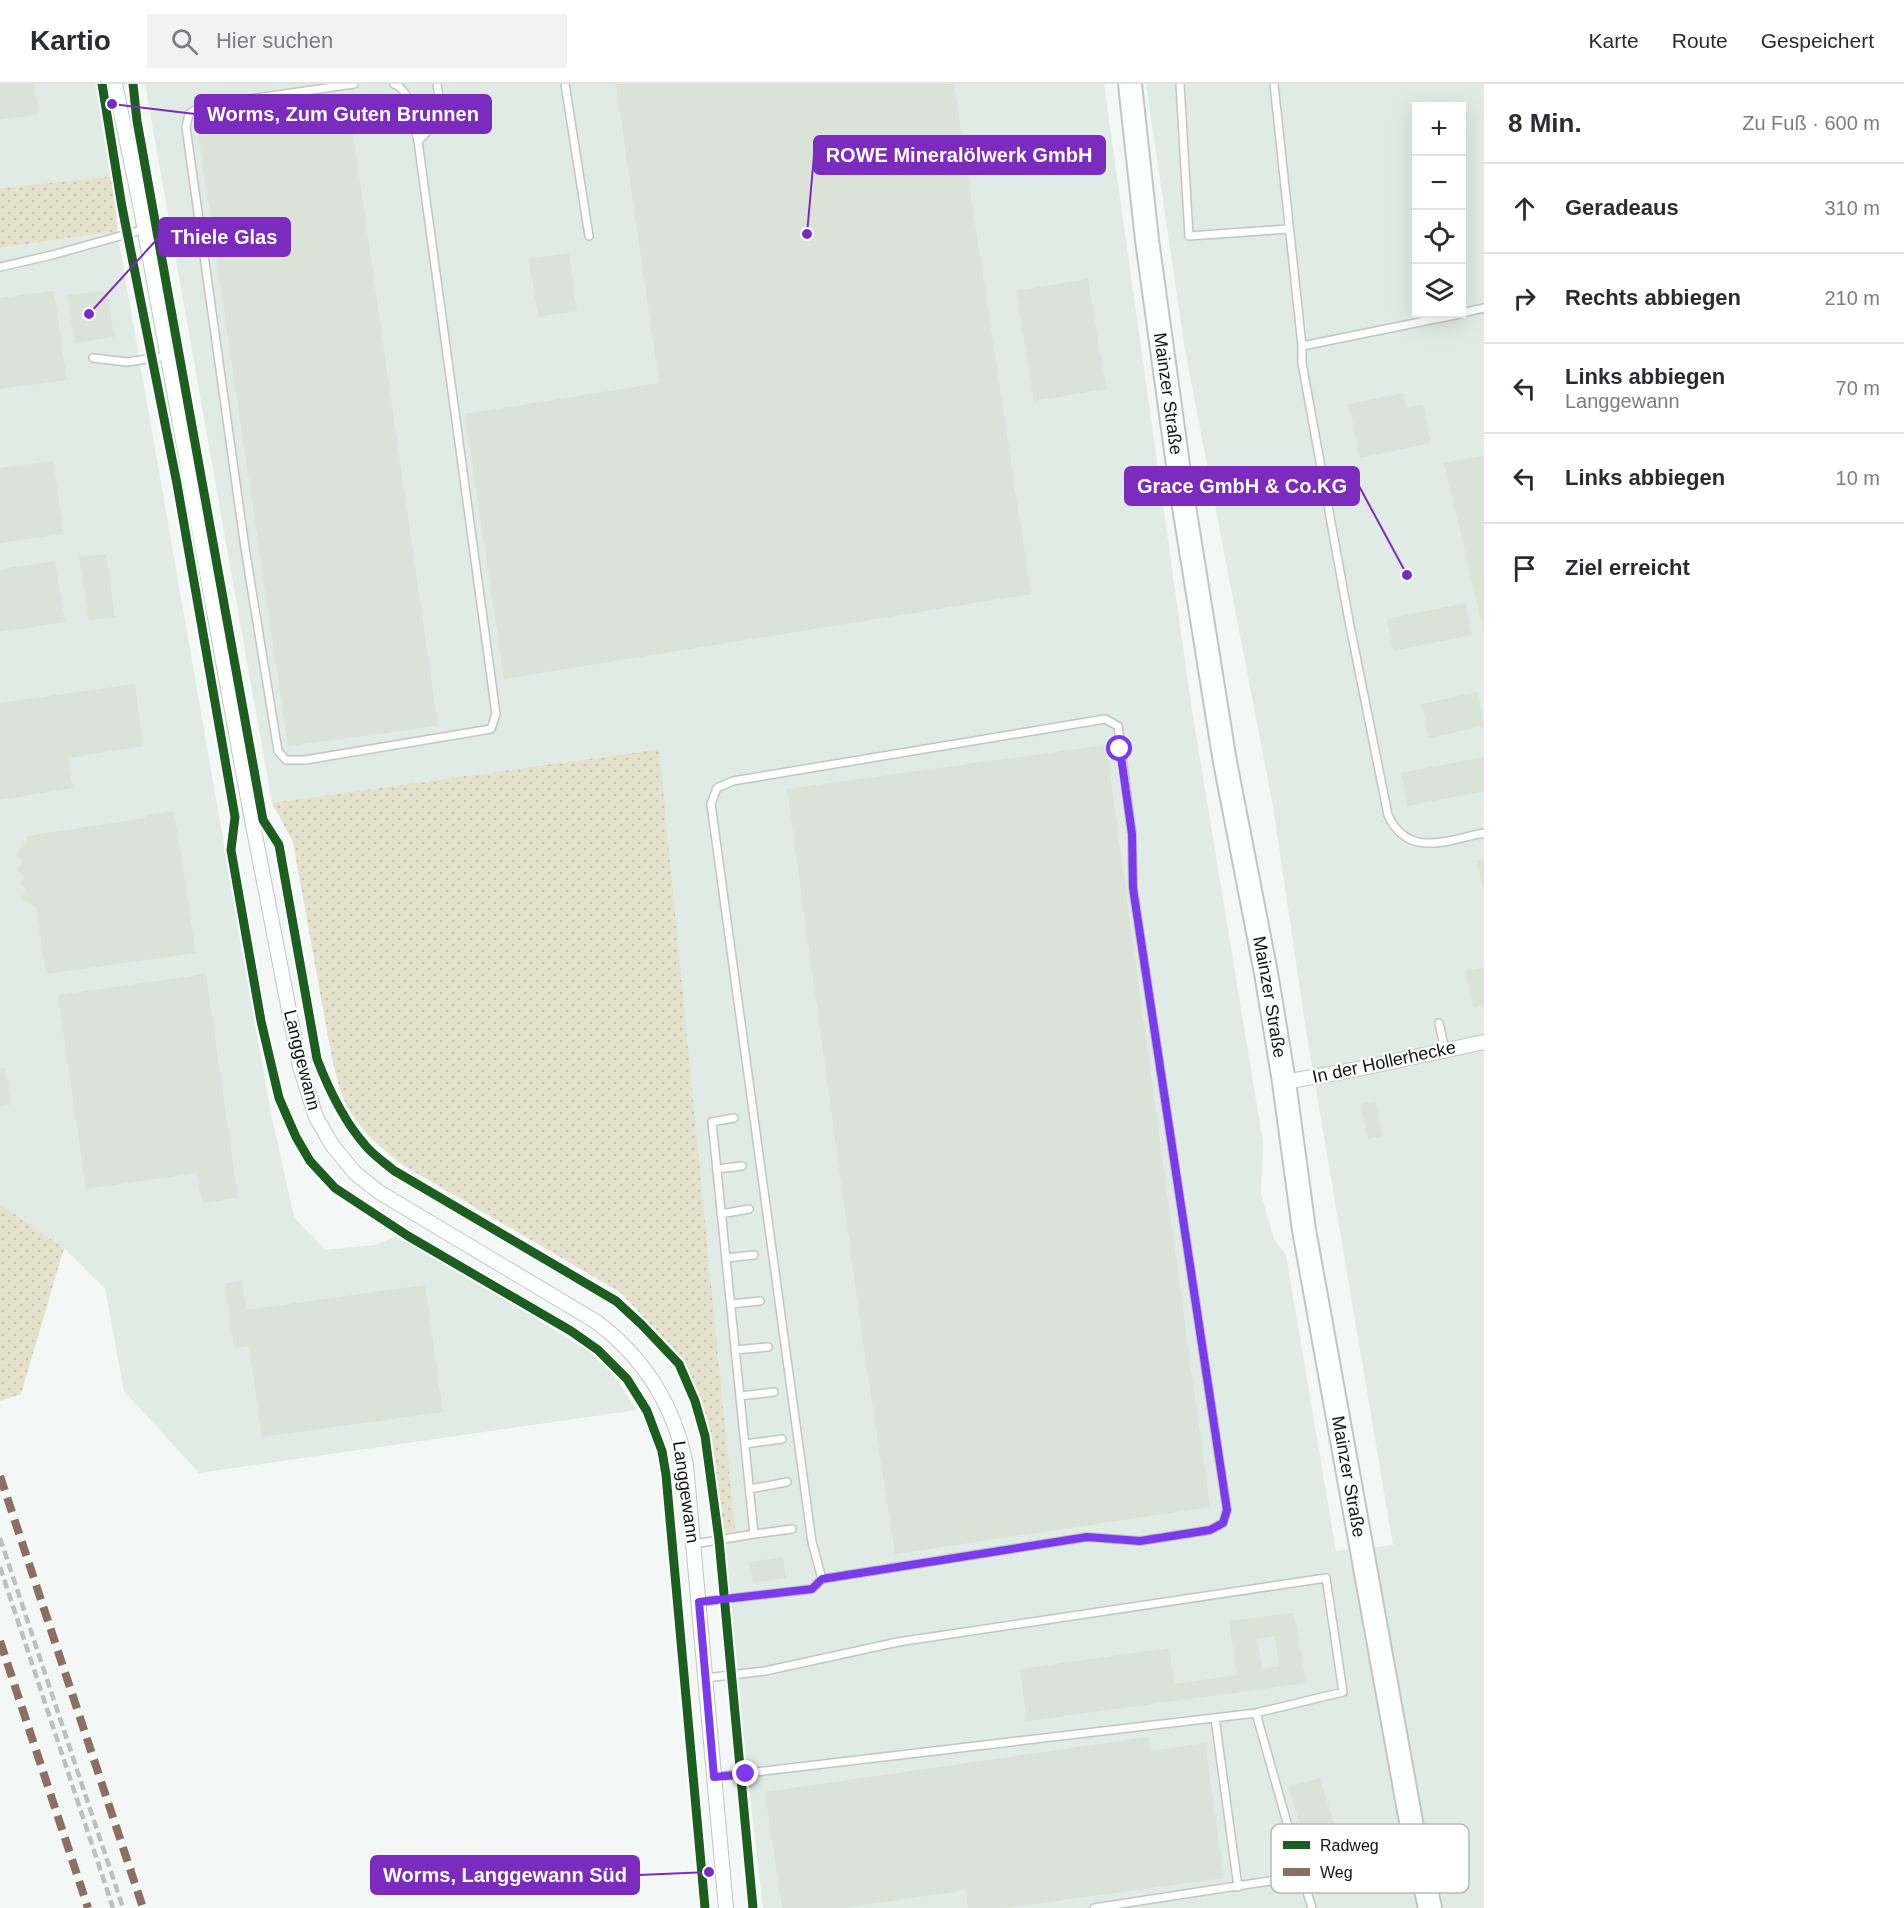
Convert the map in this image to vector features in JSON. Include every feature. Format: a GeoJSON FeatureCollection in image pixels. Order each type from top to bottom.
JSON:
{"type":"FeatureCollection","features":[{"type":"Feature","properties":{"kind":"main road","name":"Mainzer Straße"},"geometry":{"type":"LineString","coordinates":[[1130,84],[1182,494],[1225,762],[1266,973],[1284,1082],[1304,1230],[1411,1824]]}},
{"type":"Feature","properties":{"kind":"main road","name":"Mainzer Straße"},"geometry":{"type":"LineString","coordinates":[[1427,1893],[1430,1908]]}},
{"type":"Feature","properties":{"kind":"street","name":"Langgewann"},"geometry":{"type":"LineString","coordinates":[[115,84],[145,229],[300,1067],[316,1117],[332,1145],[355,1173],[379,1192],[595,1321],[615,1336],[635,1356],[664,1397],[681,1440],[686,1465],[726,1908]]}},
{"type":"Feature","properties":{"kind":"street","name":"In der Hollerhecke"},"geometry":{"type":"LineString","coordinates":[[1284,1082],[1484,1042]]}},
{"type":"Feature","properties":{"kind":"lane"},"geometry":{"type":"LineString","coordinates":[[354,84],[201,106],[189,114],[186,127],[278,751],[286,760],[305,760],[491,729],[496,714],[418,141],[408,100],[399,86],[394,84]]}},
{"type":"Feature","properties":{"kind":"lane"},"geometry":{"type":"LineString","coordinates":[[418,141],[442,117],[437,84]]}},
{"type":"Feature","properties":{"kind":"lane"},"geometry":{"type":"LineString","coordinates":[[565,84],[588,236]]}},
{"type":"Feature","properties":{"kind":"lane"},"geometry":{"type":"LineString","coordinates":[[1180,84],[1189,236],[1288,229]]}},
{"type":"Feature","properties":{"kind":"lane"},"geometry":{"type":"LineString","coordinates":[[1274,84],[1302,363],[1388,815],[1394,827],[1405,838],[1414,842],[1426,844],[1484,833]]}},
{"type":"Feature","properties":{"kind":"lane"},"geometry":{"type":"LineString","coordinates":[[0,267],[145,229]]}},
{"type":"Feature","properties":{"kind":"lane"},"geometry":{"type":"LineString","coordinates":[[1466,312],[1484,308]]}},
{"type":"Feature","properties":{"kind":"lane"},"geometry":{"type":"LineString","coordinates":[[1302,346],[1437,318]]}},
{"type":"Feature","properties":{"kind":"lane"},"geometry":{"type":"LineString","coordinates":[[93,358],[127,362],[168,356]]}},
{"type":"Feature","properties":{"kind":"lane"},"geometry":{"type":"LineString","coordinates":[[699,1602],[812,1589],[822,1579],[1087,1537],[1140,1541],[1210,1530],[1223,1523],[1227,1510],[1133,888],[1132,834],[1118,726],[1105,719],[733,781],[717,788],[711,804],[812,1542],[822,1579]]}},
{"type":"Feature","properties":{"kind":"lane"},"geometry":{"type":"LineString","coordinates":[[1439,1023],[1445,1050]]}},
{"type":"Feature","properties":{"kind":"lane"},"geometry":{"type":"LineString","coordinates":[[734,1118],[712,1122],[754,1534]]}},
{"type":"Feature","properties":{"kind":"lane"},"geometry":{"type":"LineString","coordinates":[[717,1169],[742,1166]]}},
{"type":"Feature","properties":{"kind":"lane"},"geometry":{"type":"LineString","coordinates":[[721,1214],[749,1209]]}},
{"type":"Feature","properties":{"kind":"lane"},"geometry":{"type":"LineString","coordinates":[[726,1258],[754,1255]]}},
{"type":"Feature","properties":{"kind":"lane"},"geometry":{"type":"LineString","coordinates":[[731,1304],[760,1301]]}},
{"type":"Feature","properties":{"kind":"lane"},"geometry":{"type":"LineString","coordinates":[[735,1350],[768,1347]]}},
{"type":"Feature","properties":{"kind":"lane"},"geometry":{"type":"LineString","coordinates":[[740,1396],[774,1392]]}},
{"type":"Feature","properties":{"kind":"lane"},"geometry":{"type":"LineString","coordinates":[[745,1444],[782,1439]]}},
{"type":"Feature","properties":{"kind":"lane"},"geometry":{"type":"LineString","coordinates":[[750,1489],[787,1482]]}},
{"type":"Feature","properties":{"kind":"lane"},"geometry":{"type":"LineString","coordinates":[[694,1544],[792,1528]]}},
{"type":"Feature","properties":{"kind":"lane"},"geometry":{"type":"LineString","coordinates":[[705,1678],[765,1671],[898,1642],[1326,1578],[1343,1692],[1256,1713],[714,1777]]}},
{"type":"Feature","properties":{"kind":"lane"},"geometry":{"type":"LineString","coordinates":[[1256,1713],[1287,1824]]}},
{"type":"Feature","properties":{"kind":"lane"},"geometry":{"type":"LineString","coordinates":[[1215,1718],[1238,1887]]}},
{"type":"Feature","properties":{"kind":"lane"},"geometry":{"type":"LineString","coordinates":[[1094,1908],[1271,1881]]}},
{"type":"Feature","properties":{"kind":"lane"},"geometry":{"type":"LineString","coordinates":[[1307,1893],[1312,1908]]}},
{"type":"Feature","properties":{"kind":"shaded area"},"geometry":{"type":"Polygon","coordinates":[[[0,84],[96,84],[114,176],[0,188],[0,84]]]}},
{"type":"Feature","properties":{"kind":"shaded area"},"geometry":{"type":"Polygon","coordinates":[[[145,84],[1104,84],[1191,704],[1263,1143],[1261,1194],[1274,1239],[1286,1255],[1336,1551],[1393,1545],[1306,1030],[1273,806],[1185,350],[1146,84],[1484,84],[1484,1908],[763,1908],[720,1533],[734,1531],[658,749],[272,803],[145,84]]]}},
{"type":"Feature","properties":{"kind":"shaded area"},"geometry":{"type":"Polygon","coordinates":[[[114,176],[117,231],[0,248],[0,188],[114,176]]]}},
{"type":"Feature","properties":{"kind":"shaded area"},"geometry":{"type":"Polygon","coordinates":[[[117,231],[271,1114],[294,1217],[325,1250],[375,1245],[399,1235],[592,1353],[612,1373],[637,1410],[199,1473],[124,1391],[105,1288],[64,1248],[0,1204],[0,248],[117,231]]]}},
{"type":"Feature","properties":{"kind":"shaded area"},"geometry":{"type":"Polygon","coordinates":[[[659,749],[735,1531],[720,1533],[701,1402],[684,1360],[620,1292],[401,1164],[367,1134],[351,1113],[342,1094],[332,1059],[293,842],[272,803],[659,749]]]}},
{"type":"Feature","properties":{"kind":"shaded area"},"geometry":{"type":"Polygon","coordinates":[[[0,1204],[64,1248],[21,1394],[0,1401],[0,1204]]]}},
{"type":"Feature","properties":{"kind":"building"},"geometry":{"type":"Polygon","coordinates":[[[0,84],[34,84],[39,114],[0,120],[0,84]]]}},
{"type":"Feature","properties":{"kind":"building"},"geometry":{"type":"Polygon","coordinates":[[[616,84],[954,84],[1031,594],[504,679],[465,414],[659,383],[616,84]]]}},
{"type":"Feature","properties":{"kind":"building"},"geometry":{"type":"Polygon","coordinates":[[[349,106],[438,726],[288,746],[197,126],[349,106]]]}},
{"type":"Feature","properties":{"kind":"building"},"geometry":{"type":"Polygon","coordinates":[[[569,253],[577,311],[538,317],[529,259],[569,253]]]}},
{"type":"Feature","properties":{"kind":"building"},"geometry":{"type":"Polygon","coordinates":[[[1088,279],[1106,389],[1034,401],[1016,291],[1088,279]]]}},
{"type":"Feature","properties":{"kind":"building"},"geometry":{"type":"Polygon","coordinates":[[[54,291],[67,380],[0,389],[0,298],[54,291]]]}},
{"type":"Feature","properties":{"kind":"building"},"geometry":{"type":"Polygon","coordinates":[[[107,291],[114,337],[75,343],[67,295],[107,291]]]}},
{"type":"Feature","properties":{"kind":"building"},"geometry":{"type":"Polygon","coordinates":[[[1403,393],[1406,408],[1423,404],[1431,443],[1360,458],[1349,404],[1403,393]]]}},
{"type":"Feature","properties":{"kind":"building"},"geometry":{"type":"Polygon","coordinates":[[[1484,455],[1484,627],[1483,627],[1444,463],[1484,455]]]}},
{"type":"Feature","properties":{"kind":"building"},"geometry":{"type":"Polygon","coordinates":[[[53,461],[64,534],[0,543],[0,468],[53,461]]]}},
{"type":"Feature","properties":{"kind":"building"},"geometry":{"type":"Polygon","coordinates":[[[106,554],[115,617],[89,620],[79,557],[106,554]]]}},
{"type":"Feature","properties":{"kind":"building"},"geometry":{"type":"Polygon","coordinates":[[[55,561],[65,622],[0,632],[0,569],[55,561]]]}},
{"type":"Feature","properties":{"kind":"building"},"geometry":{"type":"Polygon","coordinates":[[[1466,603],[1472,635],[1393,651],[1387,619],[1466,603]]]}},
{"type":"Feature","properties":{"kind":"building"},"geometry":{"type":"Polygon","coordinates":[[[135,684],[143,746],[68,758],[73,788],[0,800],[0,703],[135,684]]]}},
{"type":"Feature","properties":{"kind":"building"},"geometry":{"type":"Polygon","coordinates":[[[1478,692],[1484,726],[1429,738],[1422,704],[1478,692]]]}},
{"type":"Feature","properties":{"kind":"building"},"geometry":{"type":"Polygon","coordinates":[[[1106,745],[1210,1507],[895,1554],[864,1349],[787,789],[1106,745]]]}},
{"type":"Feature","properties":{"kind":"building"},"geometry":{"type":"Polygon","coordinates":[[[1484,757],[1484,791],[1408,806],[1401,773],[1484,757]]]}},
{"type":"Feature","properties":{"kind":"building"},"geometry":{"type":"Polygon","coordinates":[[[174,811],[196,953],[46,974],[36,907],[21,898],[27,890],[19,884],[25,876],[17,870],[23,862],[15,856],[27,843],[27,836],[146,818],[146,815],[174,811]]]}},
{"type":"Feature","properties":{"kind":"building"},"geometry":{"type":"Polygon","coordinates":[[[1484,859],[1484,888],[1483,888],[1477,861],[1484,859]]]}},
{"type":"Feature","properties":{"kind":"building"},"geometry":{"type":"Polygon","coordinates":[[[1484,967],[1484,1005],[1473,1008],[1465,971],[1484,967]]]}},
{"type":"Feature","properties":{"kind":"building"},"geometry":{"type":"Polygon","coordinates":[[[206,974],[238,1198],[202,1203],[197,1173],[86,1189],[58,995],[206,974]]]}},
{"type":"Feature","properties":{"kind":"building"},"geometry":{"type":"Polygon","coordinates":[[[5,1067],[12,1104],[0,1107],[0,1068],[5,1067]]]}},
{"type":"Feature","properties":{"kind":"building"},"geometry":{"type":"Polygon","coordinates":[[[1376,1102],[1382,1136],[1368,1139],[1361,1104],[1376,1102]]]}},
{"type":"Feature","properties":{"kind":"building"},"geometry":{"type":"Polygon","coordinates":[[[242,1281],[246,1310],[425,1285],[443,1412],[262,1437],[249,1346],[234,1348],[225,1284],[242,1281]]]}},
{"type":"Feature","properties":{"kind":"building"},"geometry":{"type":"Polygon","coordinates":[[[783,1557],[786,1578],[753,1583],[750,1562],[783,1557]]]}},
{"type":"Feature","properties":{"kind":"building"},"geometry":{"type":"Polygon","coordinates":[[[1294,1613],[1306,1683],[1027,1721],[1020,1669],[1169,1648],[1174,1684],[1237,1675],[1229,1621],[1294,1613]],[[1275,1636],[1257,1639],[1262,1669],[1279,1666],[1275,1636]]]}},
{"type":"Feature","properties":{"kind":"building"},"geometry":{"type":"Polygon","coordinates":[[[1148,1737],[1150,1751],[1205,1743],[1224,1878],[1005,1908],[968,1908],[966,1890],[841,1908],[782,1908],[765,1792],[1148,1737]]]}},
{"type":"Feature","properties":{"kind":"building"},"geometry":{"type":"Polygon","coordinates":[[[1320,1778],[1334,1824],[1300,1824],[1289,1787],[1320,1778]]]}},
{"type":"Feature","properties":{"kind":"railway"},"geometry":{"type":"LineString","coordinates":[[0,1538],[123,1908]]}},
{"type":"Feature","properties":{"kind":"railway"},"geometry":{"type":"LineString","coordinates":[[0,1567],[113,1908]]}},
{"type":"Feature","properties":{"kind":"marked path"},"geometry":{"type":"LineString","coordinates":[[0,1476],[143,1908]]}},
{"type":"Feature","properties":{"kind":"marked path"},"geometry":{"type":"LineString","coordinates":[[0,1641],[88,1908]]}},
{"type":"Feature","properties":{"kind":"cycle path"},"geometry":{"type":"LineString","coordinates":[[102,84],[122,207],[177,484],[235,817],[231,850],[261,1021],[279,1098],[296,1137],[310,1161],[335,1188],[408,1236],[571,1331],[598,1350],[627,1379],[647,1411],[662,1451],[666,1475],[705,1908]]}},
{"type":"Feature","properties":{"kind":"cycle path"},"geometry":{"type":"LineString","coordinates":[[133,84],[137,121],[263,820],[279,845],[317,1059],[343,1115],[368,1149],[393,1170],[616,1301],[679,1364],[695,1401],[705,1436],[719,1540],[753,1908]]}},
{"type":"Feature","properties":{"kind":"place","name":"Worms, Zum Guten Brunnen"},"geometry":{"type":"Point","coordinates":[112,104]}},
{"type":"Feature","properties":{"kind":"place","name":"ROWE Mineralölwerk GmbH"},"geometry":{"type":"Point","coordinates":[807,234]}},
{"type":"Feature","properties":{"kind":"place","name":"Thiele Glas"},"geometry":{"type":"Point","coordinates":[89,314]}},
{"type":"Feature","properties":{"kind":"place","name":"Grace GmbH & Co.KG"},"geometry":{"type":"Point","coordinates":[1407,575]}},
{"type":"Feature","properties":{"kind":"place","name":"Worms, Langgewann Süd"},"geometry":{"type":"Point","coordinates":[709,1872]}},
{"type":"Feature","properties":{"kind":"route"},"geometry":{"type":"LineString","coordinates":[[746,1774],[714,1777],[699,1602],[812,1589],[822,1579],[1087,1537],[1140,1541],[1210,1530],[1223,1523],[1227,1510],[1133,888],[1132,834],[1120,749]]}}]}
